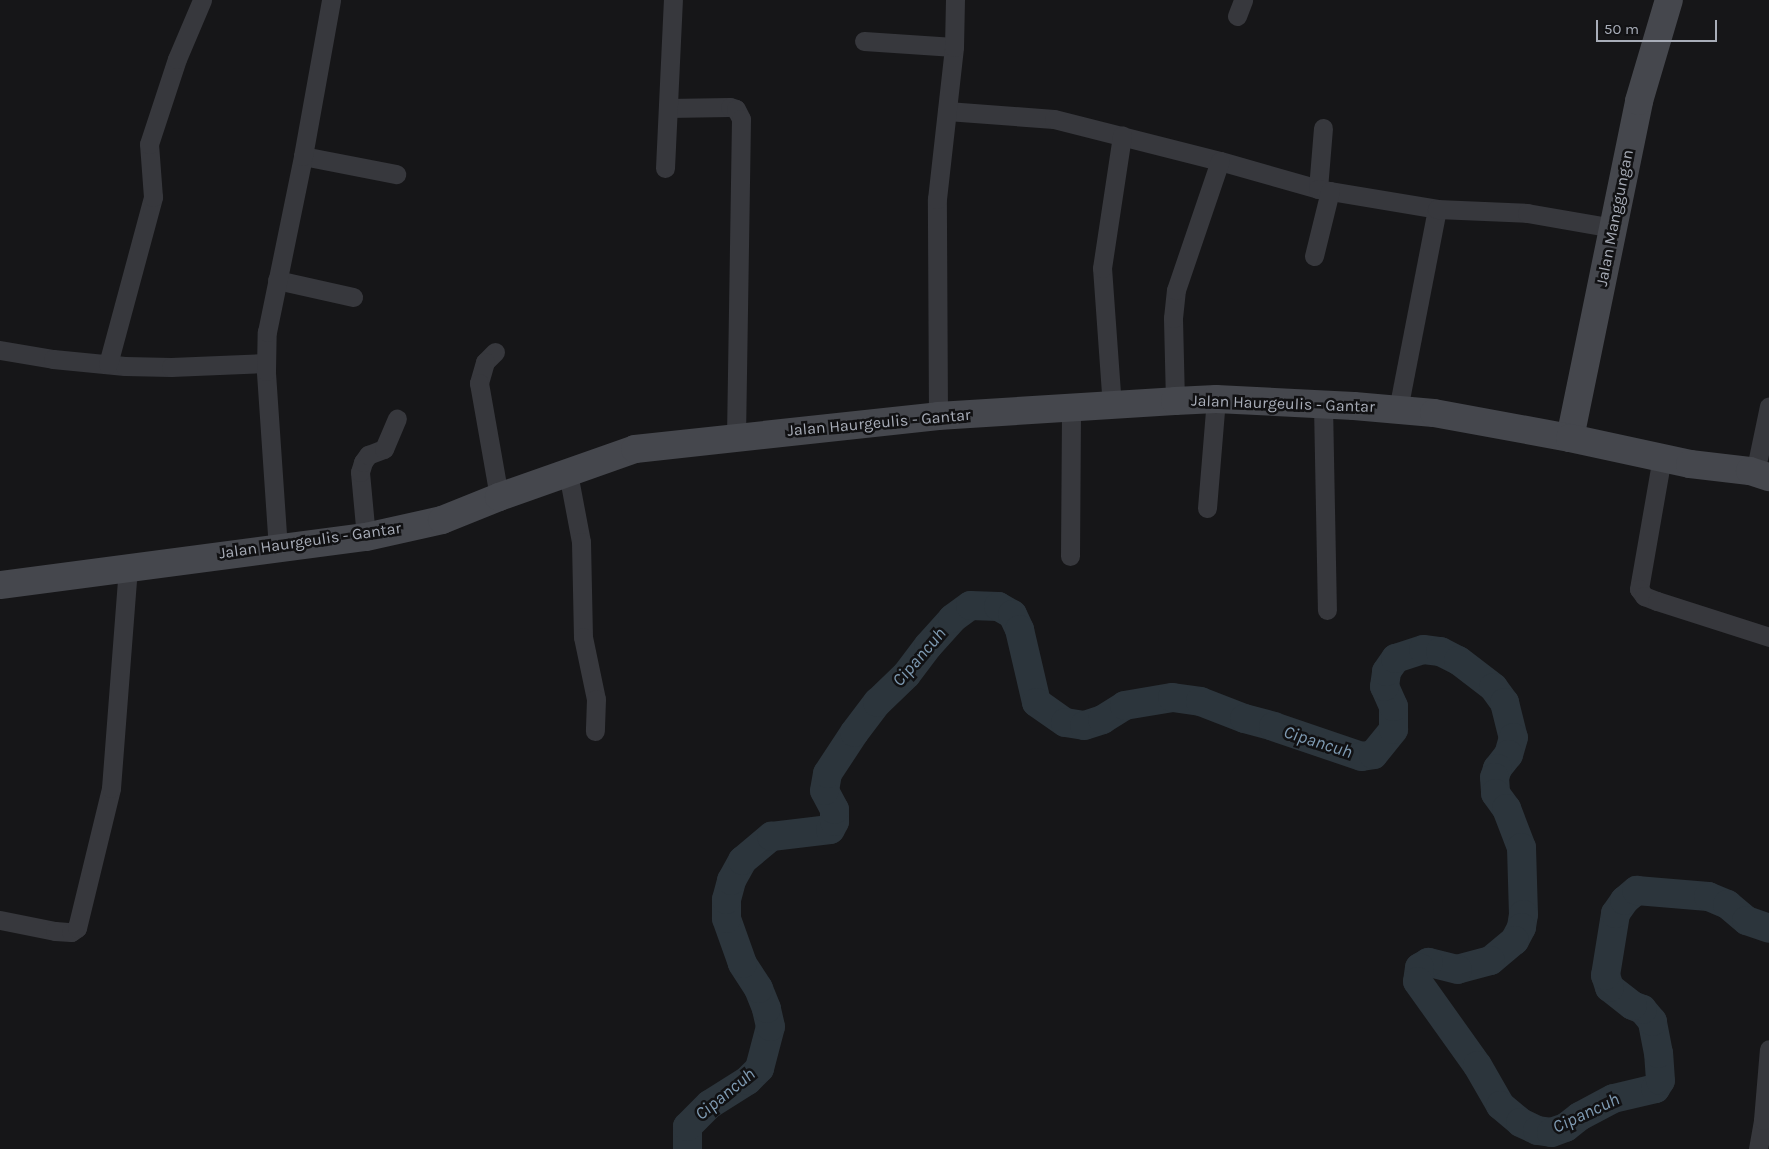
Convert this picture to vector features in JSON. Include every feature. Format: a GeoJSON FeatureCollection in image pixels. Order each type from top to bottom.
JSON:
{"type":"FeatureCollection","features":[{"type":"Feature","properties":{"kind":"street"},"geometry":{"type":"LineString","coordinates":[[108,364],[153,197],[149,144],[177,59],[202,0]]}},
{"type":"Feature","properties":{"kind":"street"},"geometry":{"type":"LineString","coordinates":[[278,549],[266,363],[267,332],[303,156],[330,0]]}},
{"type":"Feature","properties":{"kind":"street"},"geometry":{"type":"LineString","coordinates":[[665,168],[673,0]]}},
{"type":"Feature","properties":{"kind":"street"},"geometry":{"type":"LineString","coordinates":[[938,416],[937,199],[954,47],[955,0]]}},
{"type":"Feature","properties":{"kind":"street","name":"Jalan Manggungan"},"geometry":{"type":"LineString","coordinates":[[1570,438],[1639,101],[1669,0]]}},
{"type":"Feature","properties":{"kind":"street"},"geometry":{"type":"LineString","coordinates":[[864,41],[954,47]]}},
{"type":"Feature","properties":{"kind":"street"},"geometry":{"type":"LineString","coordinates":[[668,108],[730,107],[736,110],[741,119],[736,438]]}},
{"type":"Feature","properties":{"kind":"street"},"geometry":{"type":"LineString","coordinates":[[947,110],[1054,119],[1220,161],[1324,190],[1437,209],[1536,214],[1613,228]]}},
{"type":"Feature","properties":{"kind":"street"},"geometry":{"type":"LineString","coordinates":[[1314,256],[1324,190],[1323,128]]}},
{"type":"Feature","properties":{"kind":"street"},"geometry":{"type":"LineString","coordinates":[[1112,406],[1102,268],[1122,136]]}},
{"type":"Feature","properties":{"kind":"street"},"geometry":{"type":"LineString","coordinates":[[303,156],[396,174]]}},
{"type":"Feature","properties":{"kind":"street"},"geometry":{"type":"LineString","coordinates":[[1175,401],[1172,318],[1176,290],[1220,161]]}},
{"type":"Feature","properties":{"kind":"street"},"geometry":{"type":"LineString","coordinates":[[1398,409],[1437,209]]}},
{"type":"Feature","properties":{"kind":"street"},"geometry":{"type":"LineString","coordinates":[[277,280],[353,297]]}},
{"type":"Feature","properties":{"kind":"street"},"geometry":{"type":"LineString","coordinates":[[0,350],[53,359],[108,364],[171,367],[266,363]]}},
{"type":"Feature","properties":{"kind":"street"},"geometry":{"type":"LineString","coordinates":[[495,352],[485,362],[479,383],[499,497]]}},
{"type":"Feature","properties":{"kind":"street"},"geometry":{"type":"LineString","coordinates":[[1206,508],[1216,399]]}},
{"type":"Feature","properties":{"kind":"street","name":"Jalan Haurgeulis - Gantar"},"geometry":{"type":"LineString","coordinates":[[0,585],[366,537],[442,520],[499,497],[635,449],[679,446],[938,416],[1071,407],[1216,399],[1398,409],[1570,438],[1690,464],[1762,475]]}},
{"type":"Feature","properties":{"kind":"street"},"geometry":{"type":"LineString","coordinates":[[1323,406],[1327,610]]}},
{"type":"Feature","properties":{"kind":"street"},"geometry":{"type":"LineString","coordinates":[[1762,475],[1769,406]]}},
{"type":"Feature","properties":{"kind":"street"},"geometry":{"type":"LineString","coordinates":[[1070,556],[1071,407]]}},
{"type":"Feature","properties":{"kind":"street"},"geometry":{"type":"LineString","coordinates":[[366,537],[360,472],[363,462],[368,455],[384,449],[397,419]]}},
{"type":"Feature","properties":{"kind":"street"},"geometry":{"type":"LineString","coordinates":[[1662,457],[1639,589],[1644,596],[1657,601],[1769,636]]}},
{"type":"Feature","properties":{"kind":"street"},"geometry":{"type":"LineString","coordinates":[[568,473],[581,542],[583,637],[596,698],[595,731]]}},
{"type":"Feature","properties":{"kind":"street"},"geometry":{"type":"LineString","coordinates":[[0,920],[55,931],[72,932],[77,928],[111,788],[128,568]]}},
{"type":"Feature","properties":{"kind":"street"},"geometry":{"type":"LineString","coordinates":[[1758,1149],[1763,1120],[1769,1049]]}},
{"type":"Feature","properties":{"kind":"waterway","name":"Cipancuh"},"geometry":{"type":"LineString","coordinates":[[687,1149],[687,1126],[709,1104],[747,1080],[759,1068],[770,1026],[766,1008],[758,988],[742,963],[726,918],[726,899],[731,880],[742,860],[771,836],[830,829],[834,821],[834,809],[824,790],[827,773],[854,732],[877,702],[906,674],[952,618],[970,605],[998,606],[1012,614],[1019,629],[1036,702],[1065,722],[1084,725],[1102,719],[1124,705],[1172,697],[1200,701],[1244,718],[1361,756],[1373,754],[1393,729],[1393,706],[1384,686],[1386,671],[1395,658],[1423,649],[1440,651],[1458,660],[1493,687],[1504,702],[1513,737],[1508,754],[1497,768],[1494,777],[1495,793],[1506,808],[1521,847],[1523,914],[1521,927],[1514,940],[1490,960],[1457,969],[1428,962],[1419,967],[1417,981],[1477,1065],[1500,1105],[1520,1122],[1537,1130],[1551,1132],[1565,1127],[1579,1116],[1613,1098],[1655,1088],[1660,1080],[1658,1053],[1652,1021],[1642,1009],[1632,1005],[1609,987],[1605,975],[1615,913],[1624,900],[1636,890],[1708,896],[1727,904],[1746,920],[1769,928]]}}]}
